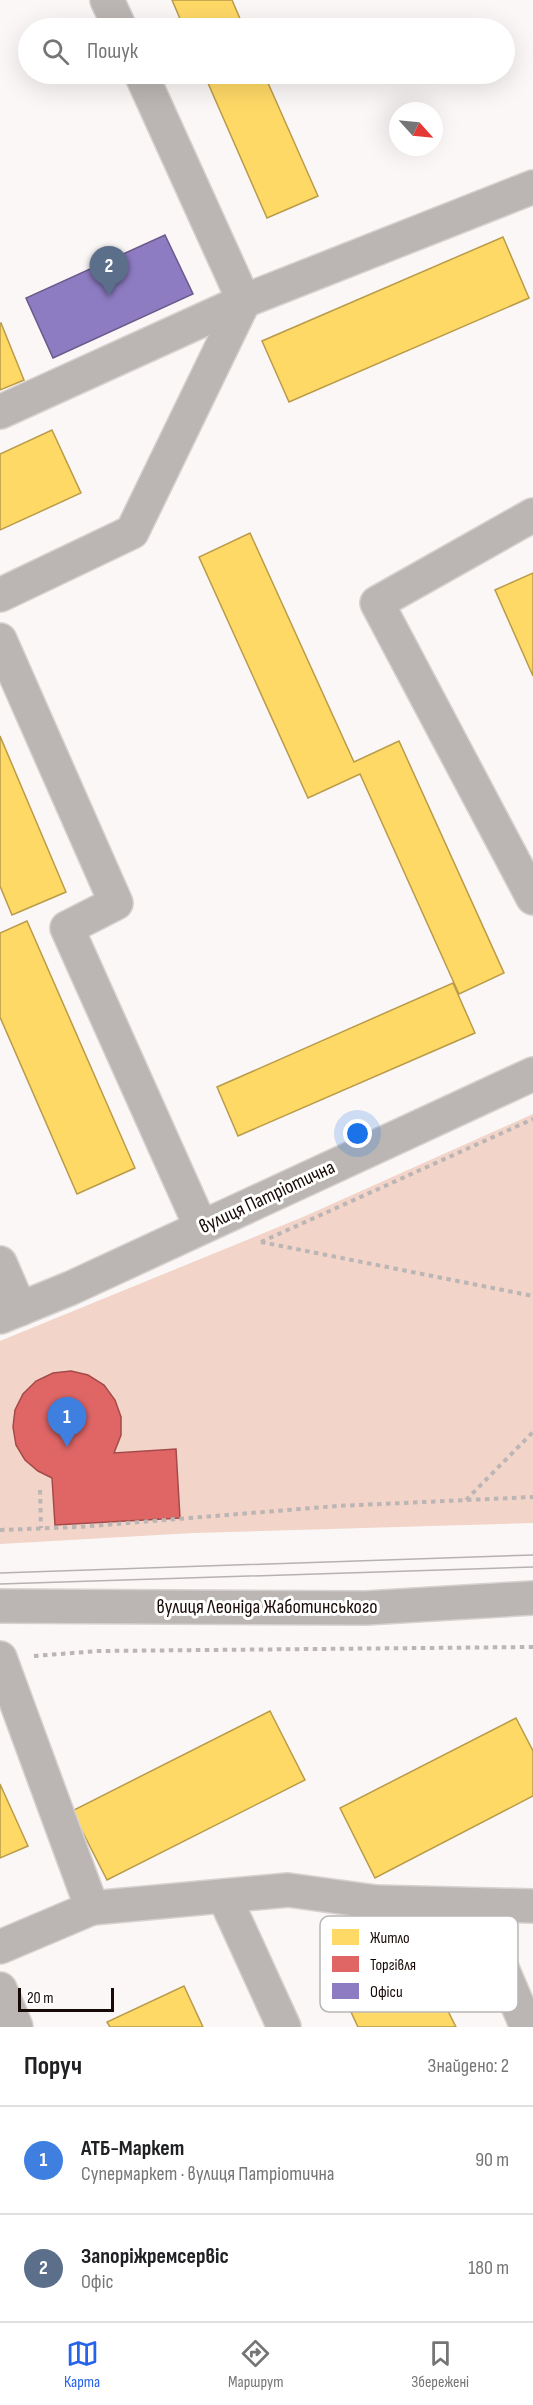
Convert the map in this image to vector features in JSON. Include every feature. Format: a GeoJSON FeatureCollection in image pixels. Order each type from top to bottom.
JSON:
{"type":"FeatureCollection","features":[{"type":"Feature","properties":{"kind":"street"},"geometry":{"type":"LineString","coordinates":[[107,0],[115,18]]}},
{"type":"Feature","properties":{"kind":"street"},"geometry":{"type":"LineString","coordinates":[[146,84],[244,301]]}},
{"type":"Feature","properties":{"kind":"street"},"geometry":{"type":"LineString","coordinates":[[0,412],[244,301],[533,187]]}},
{"type":"Feature","properties":{"kind":"street"},"geometry":{"type":"LineString","coordinates":[[0,595],[132,532],[244,301]]}},
{"type":"Feature","properties":{"kind":"street"},"geometry":{"type":"LineString","coordinates":[[533,515],[377,603],[533,898]]}},
{"type":"Feature","properties":{"kind":"street"},"geometry":{"type":"LineString","coordinates":[[0,640],[116,903],[67,928],[201,1227]]}},
{"type":"Feature","properties":{"kind":"street","name":"вулиця Патріотична"},"geometry":{"type":"LineString","coordinates":[[10,1313],[533,1074]]}},
{"type":"Feature","properties":{"kind":"street"},"geometry":{"type":"LineString","coordinates":[[0,1263],[10,1313]]}},
{"type":"Feature","properties":{"kind":"street","name":"вулиця Леоніда Жаботинського"},"geometry":{"type":"LineString","coordinates":[[0,1606],[366,1608],[533,1598]]}},
{"type":"Feature","properties":{"kind":"street"},"geometry":{"type":"LineString","coordinates":[[0,1658],[92,1908]]}},
{"type":"Feature","properties":{"kind":"street"},"geometry":{"type":"LineString","coordinates":[[0,1947],[92,1908],[288,1890],[376,1902],[533,1906]]}},
{"type":"Feature","properties":{"kind":"street"},"geometry":{"type":"LineString","coordinates":[[225,1896],[284,2027]]}},
{"type":"Feature","properties":{"kind":"street"},"geometry":{"type":"LineString","coordinates":[[475,1905],[480,1916]]}},
{"type":"Feature","properties":{"kind":"street"},"geometry":{"type":"LineString","coordinates":[[0,1989],[16,2027]]}},
{"type":"Feature","properties":{"kind":"street"},"geometry":{"type":"LineString","coordinates":[[518,2006],[527,2027]]}},
{"type":"Feature","properties":{"kind":"path"},"geometry":{"type":"LineString","coordinates":[[533,1119],[261,1242],[533,1296]]}},
{"type":"Feature","properties":{"kind":"path"},"geometry":{"type":"LineString","coordinates":[[466,1501],[533,1432]]}},
{"type":"Feature","properties":{"kind":"path"},"geometry":{"type":"LineString","coordinates":[[40,1490],[41,1528]]}},
{"type":"Feature","properties":{"kind":"path"},"geometry":{"type":"LineString","coordinates":[[0,1530],[337,1506],[533,1497]]}},
{"type":"Feature","properties":{"kind":"path"},"geometry":{"type":"LineString","coordinates":[[0,1658],[98,1651],[533,1647]]}},
{"type":"Feature","properties":{"kind":"shaded area"},"geometry":{"type":"Polygon","coordinates":[[[533,1114],[533,1523],[193,1533],[0,1544],[0,1341],[303,1217],[533,1114]]]}},
{"type":"Feature","properties":{"kind":"building: Житло"},"geometry":{"type":"Polygon","coordinates":[[[172,0],[232,0],[240,18],[180,18],[172,0]]]}},
{"type":"Feature","properties":{"kind":"building: Житло"},"geometry":{"type":"Polygon","coordinates":[[[208,84],[268,84],[318,196],[267,218],[208,84]]]}},
{"type":"Feature","properties":{"kind":"building: Житло"},"geometry":{"type":"Polygon","coordinates":[[[503,237],[529,298],[289,402],[262,341],[503,237]]]}},
{"type":"Feature","properties":{"kind":"building: Житло"},"geometry":{"type":"Polygon","coordinates":[[[0,324],[24,380],[0,390],[0,324]]]}},
{"type":"Feature","properties":{"kind":"building: Житло"},"geometry":{"type":"Polygon","coordinates":[[[52,430],[81,493],[0,530],[0,454],[52,430]]]}},
{"type":"Feature","properties":{"kind":"building: Житло"},"geometry":{"type":"Polygon","coordinates":[[[250,533],[354,762],[399,741],[504,973],[459,994],[360,774],[308,798],[199,557],[250,533]]]}},
{"type":"Feature","properties":{"kind":"building: Житло"},"geometry":{"type":"Polygon","coordinates":[[[533,573],[533,676],[495,590],[533,573]]]}},
{"type":"Feature","properties":{"kind":"building: Житло"},"geometry":{"type":"Polygon","coordinates":[[[0,736],[66,892],[12,915],[0,886],[0,736]]]}},
{"type":"Feature","properties":{"kind":"building: Житло"},"geometry":{"type":"Polygon","coordinates":[[[27,921],[135,1168],[77,1194],[0,1017],[0,933],[27,921]]]}},
{"type":"Feature","properties":{"kind":"building: Житло"},"geometry":{"type":"Polygon","coordinates":[[[453,983],[475,1033],[238,1136],[217,1087],[453,983]]]}},
{"type":"Feature","properties":{"kind":"building: Житло"},"geometry":{"type":"Polygon","coordinates":[[[270,1711],[305,1780],[107,1880],[72,1811],[270,1711]]]}},
{"type":"Feature","properties":{"kind":"building: Житло"},"geometry":{"type":"Polygon","coordinates":[[[516,1718],[533,1751],[533,1796],[375,1878],[340,1808],[516,1718]]]}},
{"type":"Feature","properties":{"kind":"building: Житло"},"geometry":{"type":"Polygon","coordinates":[[[0,1784],[28,1846],[0,1858],[0,1784]]]}},
{"type":"Feature","properties":{"kind":"building: Житло"},"geometry":{"type":"Polygon","coordinates":[[[184,1986],[203,2027],[110,2027],[107,2022],[184,1986]]]}},
{"type":"Feature","properties":{"kind":"building: Житло"},"geometry":{"type":"Polygon","coordinates":[[[351,2012],[448,2012],[456,2027],[358,2027],[351,2012]]]}},
{"type":"Feature","properties":{"kind":"building: Торгівля"},"geometry":{"type":"Polygon","coordinates":[[[71,1371],[88,1375],[104,1385],[115,1400],[121,1417],[121,1435],[114,1453],[176,1449],[180,1518],[55,1525],[52,1478],[38,1471],[25,1460],[16,1445],[13,1427],[15,1410],[23,1394],[36,1381],[53,1373],[71,1371]]]}},
{"type":"Feature","properties":{"kind":"building: Офіси"},"geometry":{"type":"Polygon","coordinates":[[[165,235],[193,294],[53,358],[26,298],[165,235]]]}},
{"type":"Feature","properties":{"kind":"tram line"},"geometry":{"type":"LineString","coordinates":[[0,1573],[533,1555]]}},
{"type":"Feature","properties":{"kind":"tram line"},"geometry":{"type":"LineString","coordinates":[[0,1584],[533,1567]]}},
{"type":"Feature","properties":{"kind":"place","name":"Запоріжремсервіс"},"geometry":{"type":"Point","coordinates":[109,296]}},
{"type":"Feature","properties":{"kind":"place","name":"АТБ-Маркет"},"geometry":{"type":"Point","coordinates":[67,1447]}}]}
